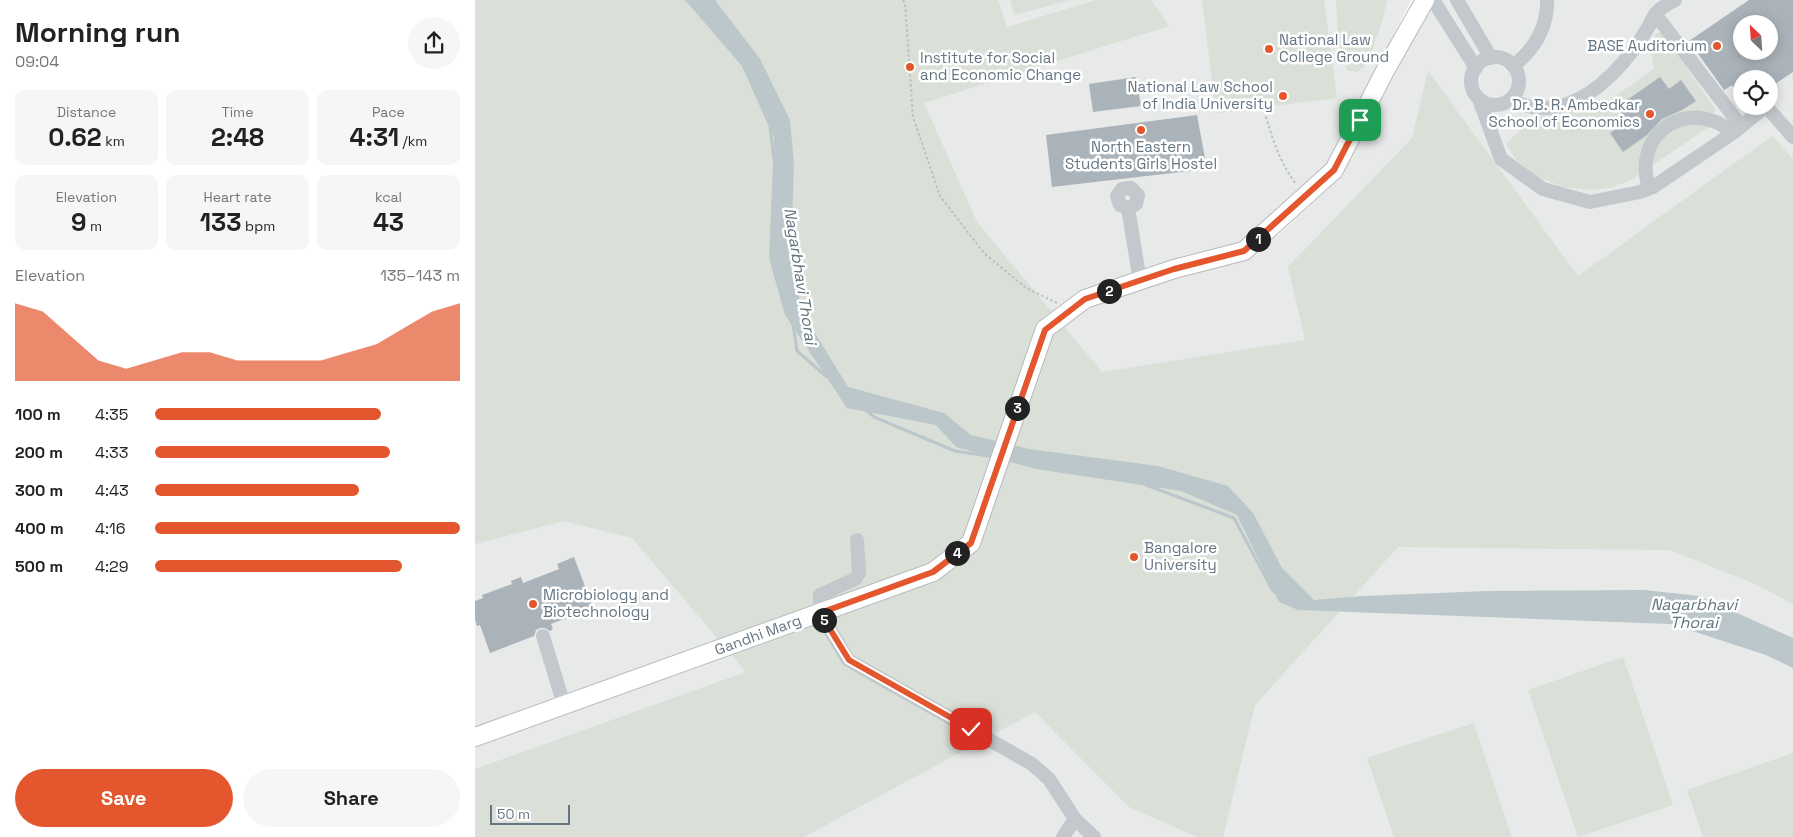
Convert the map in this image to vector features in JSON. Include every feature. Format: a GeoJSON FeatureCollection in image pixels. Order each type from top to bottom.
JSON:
{"type":"FeatureCollection","features":[{"type":"Feature","properties":{"kind":"main road","name":"Gandhi Marg"},"geometry":{"type":"LineString","coordinates":[[475,737],[933,572],[971,543],[1045,330],[1085,299],[1174,269],[1244,251],[1334,170],[1425,0]]}},
{"type":"Feature","properties":{"kind":"lane"},"geometry":{"type":"LineString","coordinates":[[1433,0],[1476,68]]}},
{"type":"Feature","properties":{"kind":"lane"},"geometry":{"type":"LineString","coordinates":[[1457,0],[1491,58]]}},
{"type":"Feature","properties":{"kind":"lane"},"geometry":{"type":"LineString","coordinates":[[1513,66],[1528,54],[1538,38],[1546,17],[1547,0]]}},
{"type":"Feature","properties":{"kind":"lane"},"geometry":{"type":"LineString","coordinates":[[1511,100],[1525,106],[1541,109],[1560,107],[1578,100],[1599,85],[1624,61],[1641,38],[1655,14],[1675,0]]}},
{"type":"Feature","properties":{"kind":"lane"},"geometry":{"type":"LineString","coordinates":[[1655,14],[1737,130]]}},
{"type":"Feature","properties":{"kind":"lane"},"geometry":{"type":"LineString","coordinates":[[1491,58],[1507,60],[1518,74],[1519,86],[1517,92],[1511,100],[1496,105],[1479,98],[1475,94],[1472,82],[1476,68],[1491,58]]}},
{"type":"Feature","properties":{"kind":"lane"},"geometry":{"type":"LineString","coordinates":[[1479,98],[1501,159],[1543,189],[1590,202],[1640,192],[1649,188],[1737,130],[1766,106],[1793,137]]}},
{"type":"Feature","properties":{"kind":"lane"},"geometry":{"type":"LineString","coordinates":[[1649,188],[1645,172],[1646,155],[1653,139],[1665,127],[1682,119],[1700,117],[1737,130]]}},
{"type":"Feature","properties":{"kind":"lane"},"geometry":{"type":"LineString","coordinates":[[1128,208],[1140,280]]}},
{"type":"Feature","properties":{"kind":"lane"},"geometry":{"type":"LineString","coordinates":[[857,540],[859,573],[855,579],[820,595],[820,613],[849,660],[1031,764],[1049,779],[1075,819],[1094,837]]}},
{"type":"Feature","properties":{"kind":"lane"},"geometry":{"type":"LineString","coordinates":[[543,636],[564,705]]}},
{"type":"Feature","properties":{"kind":"lane"},"geometry":{"type":"LineString","coordinates":[[1063,837],[1075,819]]}},
{"type":"Feature","properties":{"kind":"path"},"geometry":{"type":"LineString","coordinates":[[903,0],[905,3],[913,117],[940,196],[984,253],[1026,288],[1070,310]]}},
{"type":"Feature","properties":{"kind":"path"},"geometry":{"type":"LineString","coordinates":[[1263,107],[1271,133],[1288,174],[1305,196]]}},
{"type":"Feature","properties":{"kind":"shaded area","name":"Bangalore University"},"geometry":{"type":"Polygon","coordinates":[[[475,0],[1411,0],[1329,164],[1264,223],[1277,236],[1342,176],[1431,0],[1793,0],[1793,837],[475,837],[475,0]]]}},
{"type":"Feature","properties":{"kind":"shaded area","name":"Bangalore University"},"geometry":{"type":"Polygon","coordinates":[[[475,0],[998,0],[1007,27],[1096,0],[1151,0],[1169,26],[924,103],[977,222],[1102,372],[1305,340],[1288,267],[1412,138],[1428,71],[1578,276],[1772,136],[1793,159],[1793,604],[1755,584],[1670,550],[1398,547],[1255,705],[1223,837],[1197,837],[1129,807],[1035,712],[804,837],[475,837],[475,769],[746,672],[632,538],[564,521],[475,544],[475,0]]]}},
{"type":"Feature","properties":{"kind":"shaded area"},"geometry":{"type":"Polygon","coordinates":[[[1010,0],[1070,0],[1014,15],[1010,0]]]}},
{"type":"Feature","properties":{"kind":"shaded area","name":"National Law College Ground"},"geometry":{"type":"Polygon","coordinates":[[[1202,0],[1324,0],[1337,98],[1216,113],[1202,0]]]}},
{"type":"Feature","properties":{"kind":"shaded area"},"geometry":{"type":"Polygon","coordinates":[[[1336,0],[1387,0],[1382,22],[1367,64],[1357,72],[1347,70],[1339,47],[1336,0]]]}},
{"type":"Feature","properties":{"kind":"shaded area"},"geometry":{"type":"Polygon","coordinates":[[[1661,31],[1715,109],[1712,125],[1629,181],[1610,188],[1591,190],[1563,187],[1534,175],[1516,160],[1506,144],[1533,117],[1561,115],[1586,103],[1601,106],[1654,69],[1649,40],[1661,31]]]}},
{"type":"Feature","properties":{"kind":"shaded area"},"geometry":{"type":"Polygon","coordinates":[[[1623,657],[1673,805],[1578,837],[1528,690],[1623,657]]]}},
{"type":"Feature","properties":{"kind":"shaded area"},"geometry":{"type":"Polygon","coordinates":[[[1474,723],[1512,837],[1394,837],[1367,758],[1474,723]]]}},
{"type":"Feature","properties":{"kind":"shaded area"},"geometry":{"type":"Polygon","coordinates":[[[1793,753],[1793,837],[1703,837],[1687,790],[1793,753]]]}},
{"type":"Feature","properties":{"kind":"water","name":"Nagarbhavi Thorai"},"geometry":{"type":"Polygon","coordinates":[[[685,0],[715,0],[760,59],[790,120],[794,165],[791,251],[802,312],[848,387],[944,413],[971,435],[1029,449],[1158,466],[1228,486],[1253,513],[1282,568],[1314,600],[1362,596],[1489,591],[1644,590],[1699,596],[1793,638],[1793,668],[1766,655],[1671,624],[1298,610],[1279,602],[1237,515],[1181,491],[1036,469],[956,447],[936,425],[847,408],[785,315],[769,258],[774,138],[742,66],[685,0]]]}},
{"type":"Feature","properties":{"kind":"building","name":"BASE Auditorium"},"geometry":{"type":"Polygon","coordinates":[[[1749,0],[1793,0],[1793,72],[1778,82],[1778,70],[1733,70],[1733,86],[1732,85],[1724,90],[1689,41],[1749,0]]]}},
{"type":"Feature","properties":{"kind":"building"},"geometry":{"type":"Polygon","coordinates":[[[1136,77],[1141,106],[1093,112],[1089,84],[1136,77]]]}},
{"type":"Feature","properties":{"kind":"building","name":"Dr. B. R. Ambedkar School of Economics"},"geometry":{"type":"Polygon","coordinates":[[[1660,77],[1669,89],[1681,80],[1696,101],[1662,119],[1647,135],[1623,152],[1610,133],[1627,121],[1617,107],[1660,77]]]}},
{"type":"Feature","properties":{"kind":"building","name":"North Eastern Students Girls Hostel"},"geometry":{"type":"Polygon","coordinates":[[[1197,115],[1207,169],[1052,187],[1046,135],[1197,115]]]}},
{"type":"Feature","properties":{"kind":"building","name":"Microbiology and Biotechnology"},"geometry":{"type":"Polygon","coordinates":[[[574,557],[593,608],[551,624],[553,629],[550,631],[540,628],[536,630],[534,636],[490,653],[480,625],[477,626],[475,601],[483,598],[482,595],[512,584],[511,581],[521,577],[523,583],[559,569],[557,564],[574,557]]]}},
{"type":"Feature","properties":{"kind":"waterway","name":"Nagarbhavi Thorai"},"geometry":{"type":"LineString","coordinates":[[770,128],[774,159]]}},
{"type":"Feature","properties":{"kind":"waterway","name":"Nagarbhavi Thorai"},"geometry":{"type":"LineString","coordinates":[[793,324],[797,351],[827,377]]}},
{"type":"Feature","properties":{"kind":"waterway","name":"Nagarbhavi Thorai"},"geometry":{"type":"LineString","coordinates":[[866,410],[874,417],[955,451],[995,457]]}},
{"type":"Feature","properties":{"kind":"waterway","name":"Nagarbhavi Thorai"},"geometry":{"type":"LineString","coordinates":[[1146,485],[1234,518],[1273,591],[1277,593]]}},
{"type":"Feature","properties":{"kind":"place","name":"BASE Auditorium"},"geometry":{"type":"Point","coordinates":[1717,46]}},
{"type":"Feature","properties":{"kind":"place","name":"National Law College Ground"},"geometry":{"type":"Point","coordinates":[1269,49]}},
{"type":"Feature","properties":{"kind":"place","name":"Institute for Social and Economic Change"},"geometry":{"type":"Point","coordinates":[910,67]}},
{"type":"Feature","properties":{"kind":"place","name":"National Law School of India University"},"geometry":{"type":"Point","coordinates":[1283,96]}},
{"type":"Feature","properties":{"kind":"place","name":"Dr. B. R. Ambedkar School of Economics"},"geometry":{"type":"Point","coordinates":[1650,114]}},
{"type":"Feature","properties":{"kind":"place","name":"North Eastern Students Girls Hostel"},"geometry":{"type":"Point","coordinates":[1141,130]}},
{"type":"Feature","properties":{"kind":"place","name":"Bangalore University"},"geometry":{"type":"Point","coordinates":[1134,557]}},
{"type":"Feature","properties":{"kind":"place","name":"Microbiology and Biotechnology"},"geometry":{"type":"Point","coordinates":[533,604]}},
{"type":"Feature","properties":{"kind":"route"},"geometry":{"type":"LineString","coordinates":[[971,729],[849,660],[820,613],[933,572],[971,543],[1045,330],[1085,299],[1174,269],[1244,251],[1334,170],[1360,120]]}}]}
